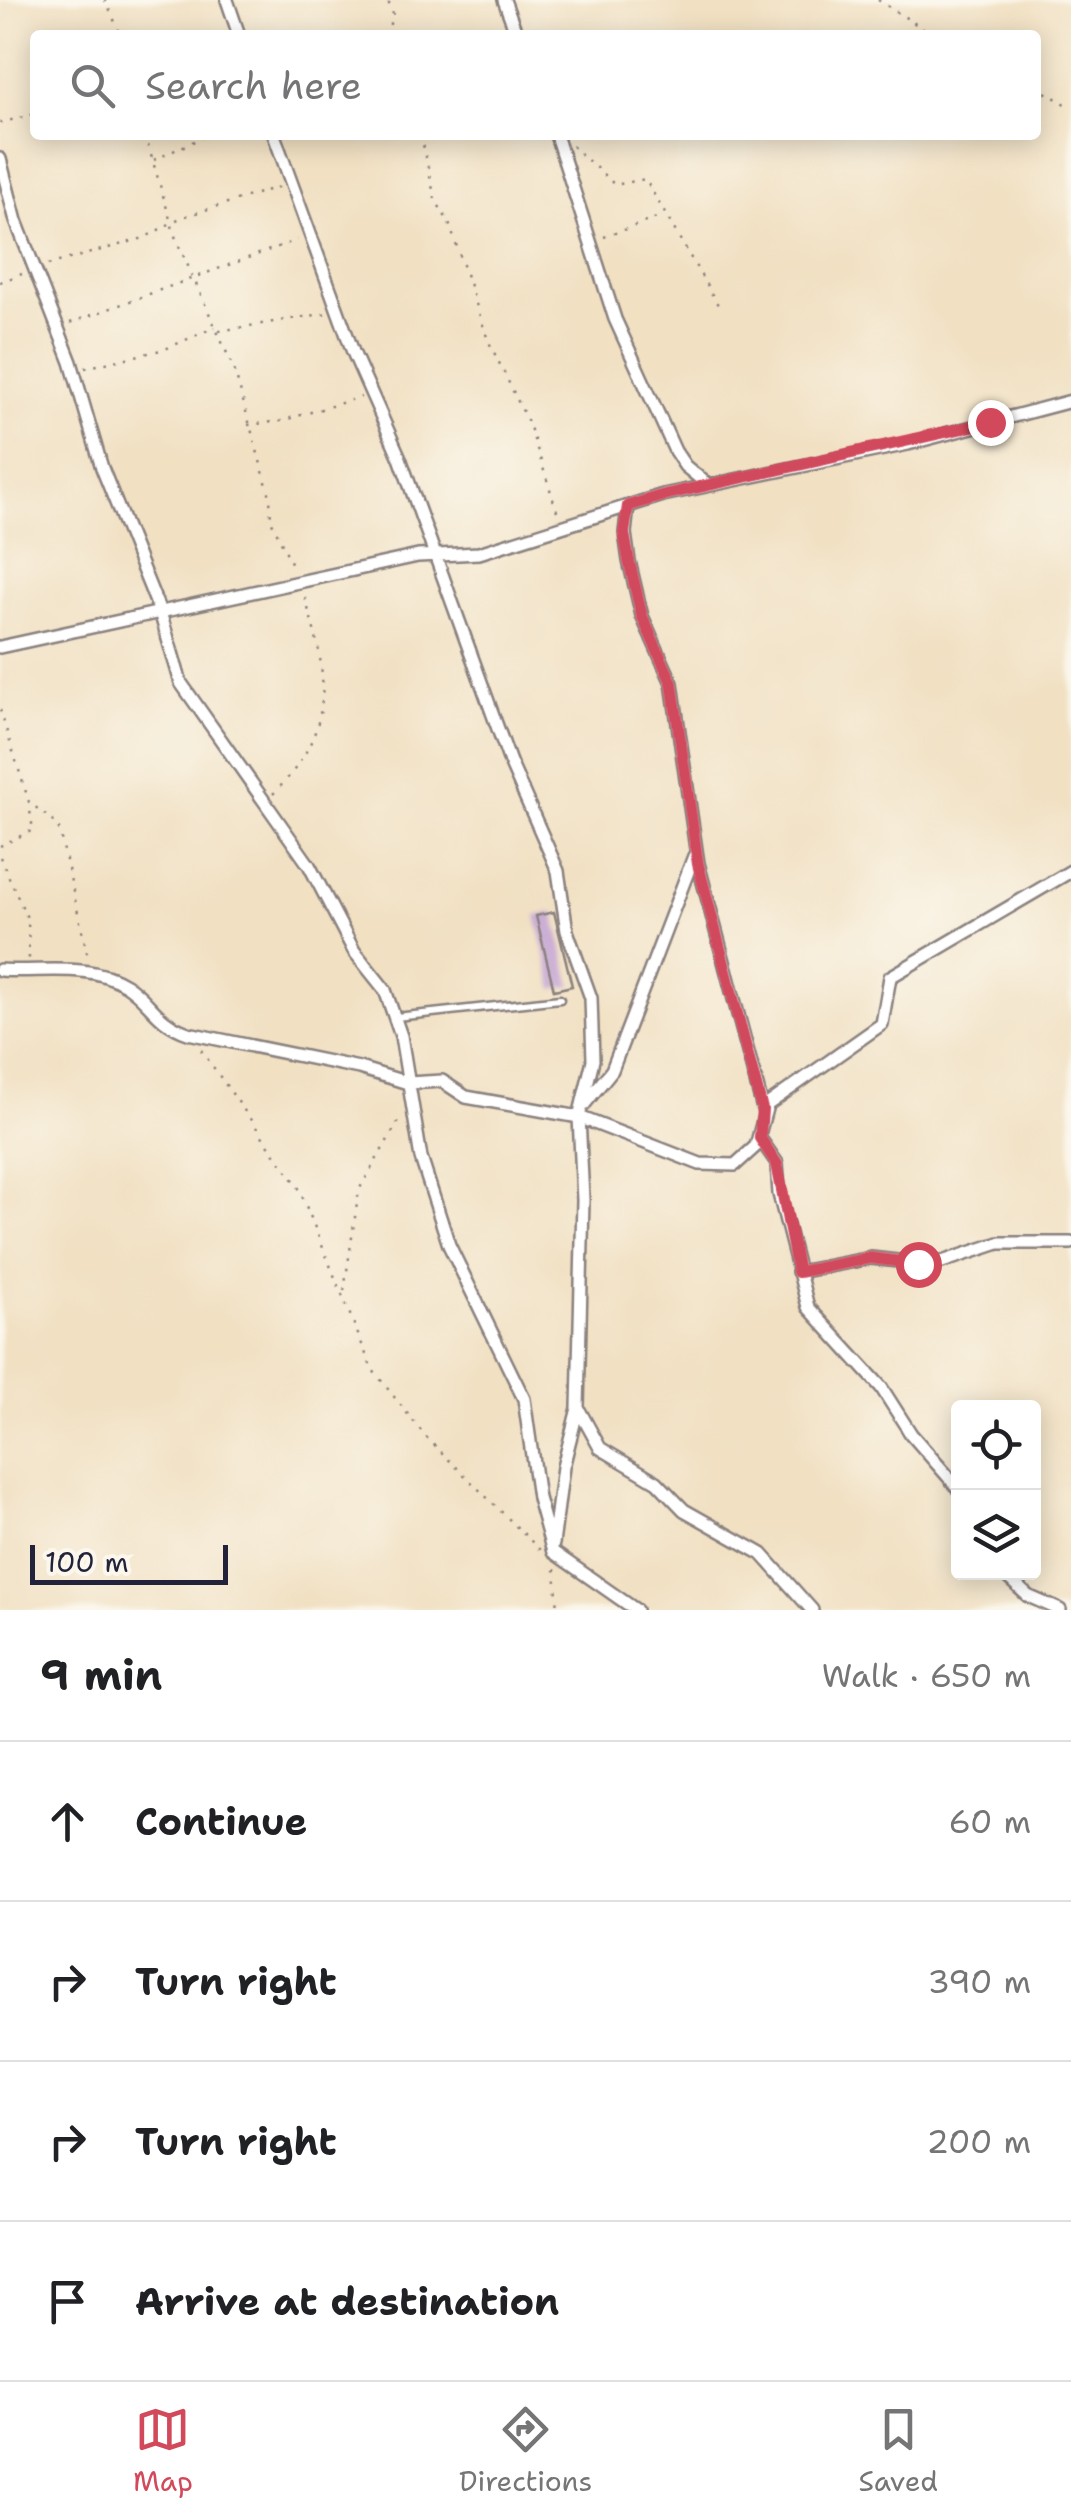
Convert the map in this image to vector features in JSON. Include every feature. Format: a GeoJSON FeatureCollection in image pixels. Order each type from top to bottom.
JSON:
{"type":"FeatureCollection","features":[{"type":"Feature","properties":{"kind":"street"},"geometry":{"type":"LineString","coordinates":[[227,0],[237,30]]}},
{"type":"Feature","properties":{"kind":"street"},"geometry":{"type":"LineString","coordinates":[[504,0],[515,30]]}},
{"type":"Feature","properties":{"kind":"street"},"geometry":{"type":"LineString","coordinates":[[276,140],[510,762],[558,871],[567,931],[592,1004],[592,1060],[580,1112],[583,1200],[578,1408],[563,1467],[550,1552]]}},
{"type":"Feature","properties":{"kind":"street"},"geometry":{"type":"LineString","coordinates":[[558,140],[615,318],[675,451],[685,466],[708,485]]}},
{"type":"Feature","properties":{"kind":"street"},"geometry":{"type":"LineString","coordinates":[[0,159],[34,270],[74,372],[102,468],[160,612],[181,683],[310,865],[354,951],[385,990],[395,1018],[421,1158],[449,1246],[524,1399],[550,1552],[636,1610]]}},
{"type":"Feature","properties":{"kind":"street"},"geometry":{"type":"LineString","coordinates":[[0,647],[434,554],[479,554],[708,485],[908,444],[1071,400]]}},
{"type":"Feature","properties":{"kind":"street"},"geometry":{"type":"LineString","coordinates":[[0,970],[92,972],[124,984],[163,1023],[188,1032],[358,1068],[408,1083],[442,1081],[466,1096],[580,1112],[700,1164],[735,1166],[752,1154],[760,1138],[762,1109],[695,847],[672,683],[642,616],[624,533],[628,506]]}},
{"type":"Feature","properties":{"kind":"street"},"geometry":{"type":"LineString","coordinates":[[580,1112],[612,1070],[658,943],[690,876],[695,847]]}},
{"type":"Feature","properties":{"kind":"street"},"geometry":{"type":"LineString","coordinates":[[762,1109],[882,1024],[888,1012],[890,976],[1071,871]]}},
{"type":"Feature","properties":{"kind":"street"},"geometry":{"type":"LineString","coordinates":[[760,1138],[777,1164],[798,1272],[813,1314],[881,1386],[911,1434],[951,1480]]}},
{"type":"Feature","properties":{"kind":"street"},"geometry":{"type":"LineString","coordinates":[[798,1272],[871,1258],[933,1265],[998,1243],[1071,1244]]}},
{"type":"Feature","properties":{"kind":"street"},"geometry":{"type":"LineString","coordinates":[[578,1408],[600,1448],[657,1482],[684,1510],[762,1554],[812,1610]]}},
{"type":"Feature","properties":{"kind":"street"},"geometry":{"type":"LineString","coordinates":[[1011,1580],[1028,1596],[1060,1610]]}},
{"type":"Feature","properties":{"kind":"lane"},"geometry":{"type":"LineString","coordinates":[[395,1018],[560,999]]}},
{"type":"Feature","properties":{"kind":"path"},"geometry":{"type":"LineString","coordinates":[[105,0],[119,30]]}},
{"type":"Feature","properties":{"kind":"path"},"geometry":{"type":"LineString","coordinates":[[388,0],[393,12],[388,30]]}},
{"type":"Feature","properties":{"kind":"path"},"geometry":{"type":"LineString","coordinates":[[878,0],[925,30]]}},
{"type":"Feature","properties":{"kind":"path"},"geometry":{"type":"LineString","coordinates":[[1041,90],[1071,107]]}},
{"type":"Feature","properties":{"kind":"path"},"geometry":{"type":"LineString","coordinates":[[0,123],[30,115]]}},
{"type":"Feature","properties":{"kind":"path"},"geometry":{"type":"LineString","coordinates":[[146,140],[192,278],[239,384],[246,425],[270,496],[271,520],[300,583],[323,666],[323,718],[299,765],[265,802]]}},
{"type":"Feature","properties":{"kind":"path"},"geometry":{"type":"LineString","coordinates":[[152,161],[196,140]]}},
{"type":"Feature","properties":{"kind":"path"},"geometry":{"type":"LineString","coordinates":[[423,140],[435,200],[449,223],[488,340],[529,424],[563,530]]}},
{"type":"Feature","properties":{"kind":"path"},"geometry":{"type":"LineString","coordinates":[[572,146],[614,184],[646,180],[721,310]]}},
{"type":"Feature","properties":{"kind":"path"},"geometry":{"type":"LineString","coordinates":[[0,282],[144,238],[171,222],[292,182]]}},
{"type":"Feature","properties":{"kind":"path"},"geometry":{"type":"LineString","coordinates":[[594,245],[664,215]]}},
{"type":"Feature","properties":{"kind":"path"},"geometry":{"type":"LineString","coordinates":[[58,328],[273,252],[312,232]]}},
{"type":"Feature","properties":{"kind":"path"},"geometry":{"type":"LineString","coordinates":[[74,372],[165,348],[217,329],[339,312]]}},
{"type":"Feature","properties":{"kind":"path"},"geometry":{"type":"LineString","coordinates":[[246,425],[281,420],[372,394]]}},
{"type":"Feature","properties":{"kind":"path"},"geometry":{"type":"LineString","coordinates":[[0,710],[29,802],[33,830],[0,846]]}},
{"type":"Feature","properties":{"kind":"path"},"geometry":{"type":"LineString","coordinates":[[29,802],[58,825],[92,972]]}},
{"type":"Feature","properties":{"kind":"path"},"geometry":{"type":"LineString","coordinates":[[0,857],[28,920],[28,971]]}},
{"type":"Feature","properties":{"kind":"path"},"geometry":{"type":"LineString","coordinates":[[188,1032],[298,1186],[372,1369],[426,1436],[550,1552],[558,1610]]}},
{"type":"Feature","properties":{"kind":"path"},"geometry":{"type":"LineString","coordinates":[[344,1293],[359,1190],[411,1100]]}},
{"type":"Feature","properties":{"kind":"building"},"geometry":{"type":"Polygon","coordinates":[[[554,912],[572,986],[554,990],[536,916],[554,912]]]}},
{"type":"Feature","properties":{"kind":"route"},"geometry":{"type":"LineString","coordinates":[[918,1264],[871,1258],[798,1272],[777,1164],[760,1138],[762,1109],[698,864],[672,683],[642,616],[624,533],[628,506],[664,495],[908,444],[990,422]]}}]}
